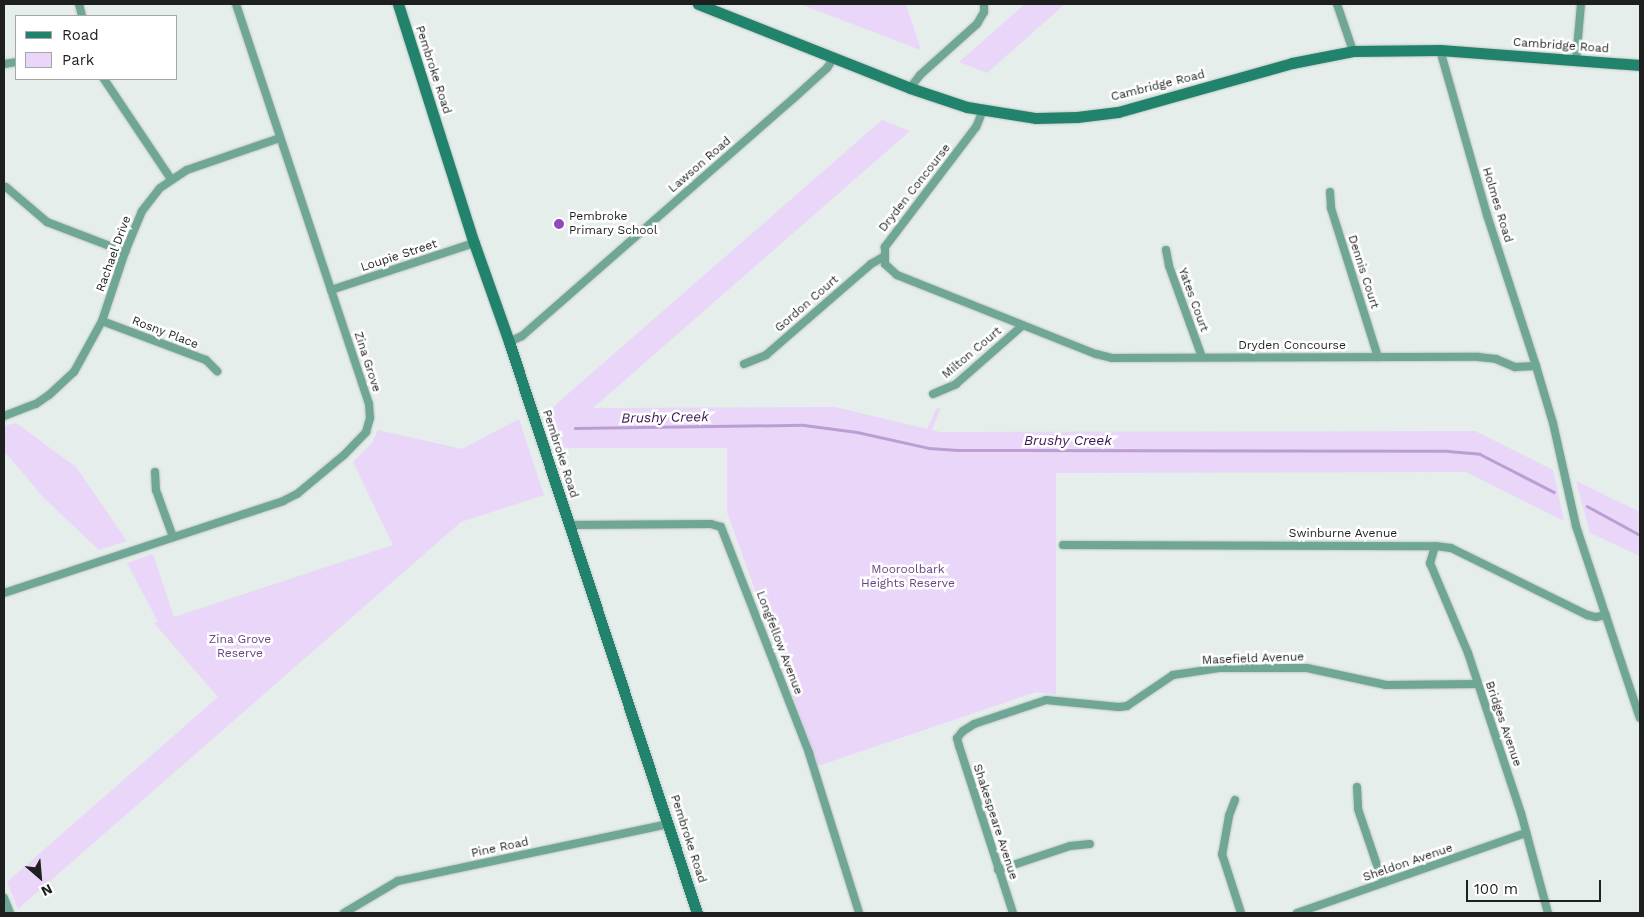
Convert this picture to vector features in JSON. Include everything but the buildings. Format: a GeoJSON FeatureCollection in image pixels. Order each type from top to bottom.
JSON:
{"type":"FeatureCollection","features":[{"type":"Feature","properties":{"kind":"main road","name":"Pembroke Road"},"geometry":{"type":"LineString","coordinates":[[398,4],[474,243],[570,525],[697,913]]}},
{"type":"Feature","properties":{"kind":"main road","name":"Cambridge Road"},"geometry":{"type":"LineString","coordinates":[[698,4],[910,88],[983,110],[1052,118],[1118,112],[1292,63],[1353,51],[1440,50],[1640,66]]}},
{"type":"Feature","properties":{"kind":"street","name":"Zina Grove"},"geometry":{"type":"LineString","coordinates":[[4,594],[283,501],[297,494],[344,455],[366,432],[370,418],[369,404],[236,4]]}},
{"type":"Feature","properties":{"kind":"street"},"geometry":{"type":"LineString","coordinates":[[910,88],[920,74],[977,24],[984,12],[984,4]]}},
{"type":"Feature","properties":{"kind":"street"},"geometry":{"type":"LineString","coordinates":[[1337,4],[1353,51]]}},
{"type":"Feature","properties":{"kind":"street"},"geometry":{"type":"LineString","coordinates":[[1576,60],[1581,4]]}},
{"type":"Feature","properties":{"kind":"street","name":"Holmes Road"},"geometry":{"type":"LineString","coordinates":[[1440,50],[1487,215],[1536,366]]}},
{"type":"Feature","properties":{"kind":"street","name":"Lawson Road"},"geometry":{"type":"LineString","coordinates":[[509,342],[522,336],[780,111],[827,68],[833,58]]}},
{"type":"Feature","properties":{"kind":"street"},"geometry":{"type":"LineString","coordinates":[[105,80],[171,179]]}},
{"type":"Feature","properties":{"kind":"street","name":"Dryden Concourse"},"geometry":{"type":"LineString","coordinates":[[983,110],[976,127],[888,242],[883,258],[887,268],[897,275],[1104,356],[1486,357],[1516,367],[1536,366]]}},
{"type":"Feature","properties":{"kind":"street","name":"Rachael Drive"},"geometry":{"type":"LineString","coordinates":[[4,416],[36,404],[74,372],[102,321],[125,252],[142,211],[151,198],[171,179],[187,170],[280,138]]}},
{"type":"Feature","properties":{"kind":"street"},"geometry":{"type":"LineString","coordinates":[[6,187],[47,222],[125,252]]}},
{"type":"Feature","properties":{"kind":"street","name":"Dennis Court"},"geometry":{"type":"LineString","coordinates":[[1330,192],[1331,208],[1378,357]]}},
{"type":"Feature","properties":{"kind":"street","name":"Loupie Street"},"geometry":{"type":"LineString","coordinates":[[331,290],[474,243]]}},
{"type":"Feature","properties":{"kind":"street","name":"Yates Court"},"geometry":{"type":"LineString","coordinates":[[1166,250],[1169,266],[1202,357]]}},
{"type":"Feature","properties":{"kind":"street","name":"Gordon Court"},"geometry":{"type":"LineString","coordinates":[[744,364],[766,354],[871,264],[883,258]]}},
{"type":"Feature","properties":{"kind":"street","name":"Rosny Place"},"geometry":{"type":"LineString","coordinates":[[102,321],[206,360],[217,372]]}},
{"type":"Feature","properties":{"kind":"street","name":"Milton Court"},"geometry":{"type":"LineString","coordinates":[[933,394],[956,384],[1022,325]]}},
{"type":"Feature","properties":{"kind":"street"},"geometry":{"type":"LineString","coordinates":[[1536,366],[1556,434],[1574,517],[1640,718]]}},
{"type":"Feature","properties":{"kind":"street"},"geometry":{"type":"LineString","coordinates":[[155,472],[156,490],[172,537]]}},
{"type":"Feature","properties":{"kind":"street","name":"Longfellow Avenue"},"geometry":{"type":"LineString","coordinates":[[570,525],[711,524],[721,527],[809,753],[859,913]]}},
{"type":"Feature","properties":{"kind":"street","name":"Swinburne Avenue"},"geometry":{"type":"LineString","coordinates":[[1063,545],[1435,546],[1451,548],[1587,614],[1596,617],[1606,615]]}},
{"type":"Feature","properties":{"kind":"street","name":"Bridges Avenue"},"geometry":{"type":"LineString","coordinates":[[1435,546],[1430,563],[1468,653],[1526,833],[1548,913]]}},
{"type":"Feature","properties":{"kind":"street","name":"Masefield Avenue"},"geometry":{"type":"LineString","coordinates":[[957,738],[963,731],[974,724],[1033,703],[1046,700],[1119,707],[1127,706],[1173,675],[1220,668],[1307,668],[1386,685],[1477,684]]}},
{"type":"Feature","properties":{"kind":"street","name":"Shakespeare Avenue"},"geometry":{"type":"LineString","coordinates":[[957,738],[1013,913]]}},
{"type":"Feature","properties":{"kind":"street"},"geometry":{"type":"LineString","coordinates":[[1357,786],[1358,809],[1383,883]]}},
{"type":"Feature","properties":{"kind":"street"},"geometry":{"type":"LineString","coordinates":[[1235,800],[1229,816],[1222,854],[1241,913]]}},
{"type":"Feature","properties":{"kind":"street","name":"Pine Road"},"geometry":{"type":"LineString","coordinates":[[344,913],[398,881],[668,824]]}},
{"type":"Feature","properties":{"kind":"street","name":"Sheldon Avenue"},"geometry":{"type":"LineString","coordinates":[[1297,913],[1526,833]]}},
{"type":"Feature","properties":{"kind":"street"},"geometry":{"type":"LineString","coordinates":[[998,870],[1070,846],[1090,844]]}},
{"type":"Feature","properties":{"kind":"street"},"geometry":{"type":"LineString","coordinates":[[4,898],[10,913]]}},
{"type":"Feature","properties":{"kind":"green space"},"geometry":{"type":"Polygon","coordinates":[[[800,4],[906,4],[921,50],[918,49],[800,4]]]}},
{"type":"Feature","properties":{"kind":"green space"},"geometry":{"type":"Polygon","coordinates":[[[1025,4],[1065,4],[987,73],[959,62],[1025,4]]]}},
{"type":"Feature","properties":{"kind":"green space","name":"Mooroolbark Heights Reserve"},"geometry":{"type":"Polygon","coordinates":[[[882,120],[910,131],[593,408],[835,407],[927,429],[936,409],[941,408],[932,430],[940,432],[1475,431],[1553,470],[1564,521],[1466,472],[1056,473],[1056,694],[1036,692],[818,766],[727,512],[727,448],[558,448],[546,413],[882,120]]]}},
{"type":"Feature","properties":{"kind":"green space","name":"Zina Grove Reserve"},"geometry":{"type":"Polygon","coordinates":[[[519,419],[544,495],[461,522],[18,909],[7,882],[218,697],[154,623],[158,622],[127,563],[153,554],[174,617],[393,545],[353,462],[372,443],[378,430],[462,449],[519,419]]]}},
{"type":"Feature","properties":{"kind":"green space"},"geometry":{"type":"Polygon","coordinates":[[[16,423],[76,467],[127,541],[99,550],[44,498],[4,451],[4,426],[16,423]]]}},
{"type":"Feature","properties":{"kind":"green space"},"geometry":{"type":"Polygon","coordinates":[[[1576,481],[1640,512],[1640,556],[1590,533],[1576,481]]]}},
{"type":"Feature","properties":{"kind":"waterway","name":"Brushy Creek"},"geometry":{"type":"LineString","coordinates":[[575,428],[804,425],[857,432],[929,448],[957,450],[1448,451],[1480,454],[1554,492]]}},
{"type":"Feature","properties":{"kind":"waterway","name":"Brushy Creek"},"geometry":{"type":"LineString","coordinates":[[1587,506],[1640,535]]}},
{"type":"Feature","properties":{"kind":"place","name":"Pembroke Primary School"},"geometry":{"type":"Point","coordinates":[559,224]}}]}
